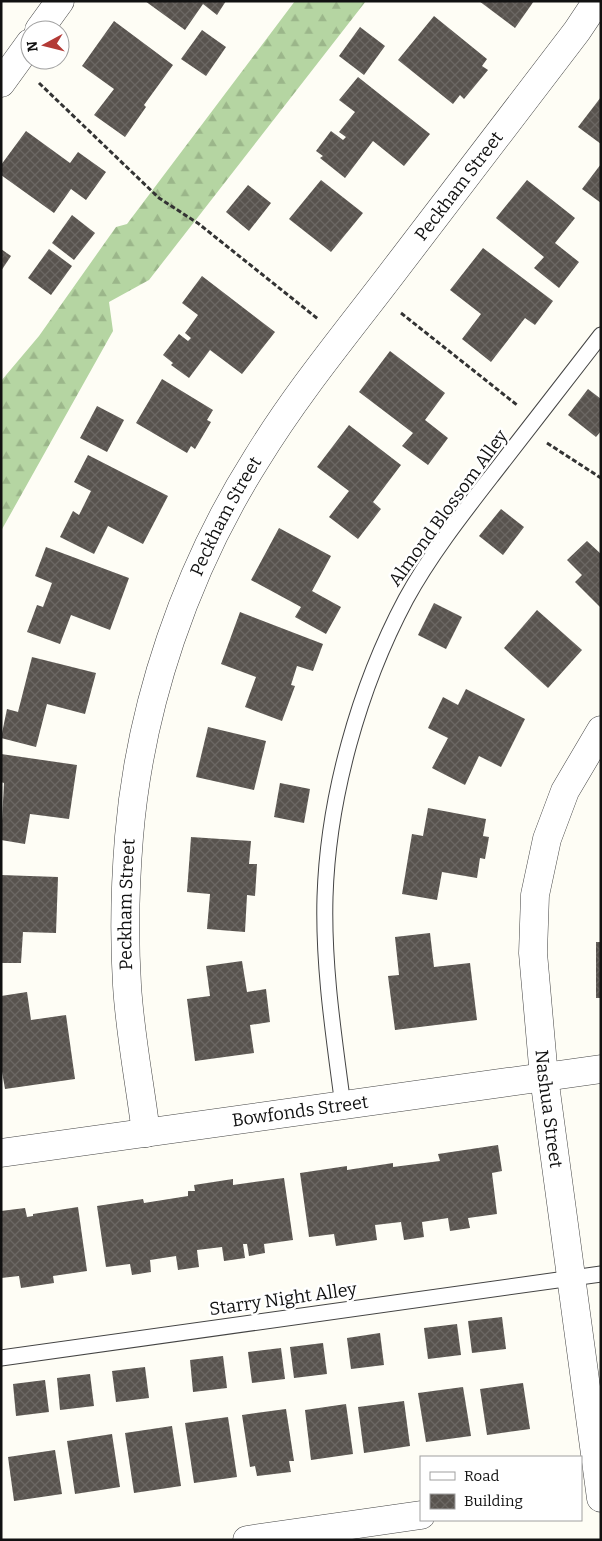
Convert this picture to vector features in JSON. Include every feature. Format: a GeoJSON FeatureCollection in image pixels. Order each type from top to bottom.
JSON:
{"type":"FeatureCollection","features":[{"type":"Feature","properties":{"kind":"street"},"geometry":{"type":"LineString","coordinates":[[46,20],[60,1]]}},
{"type":"Feature","properties":{"kind":"street","name":"Peckham Street"},"geometry":{"type":"LineString","coordinates":[[146,1133],[127,988],[125,911],[129,835],[140,758],[157,684],[181,610],[211,540],[256,459],[299,395],[577,31],[597,1]]}},
{"type":"Feature","properties":{"kind":"street","name":"Nashua Street"},"geometry":{"type":"LineString","coordinates":[[595,1493],[544,1077],[533,953],[535,895],[547,839],[565,791],[601,730]]}},
{"type":"Feature","properties":{"kind":"street","name":"Bowfonds Street"},"geometry":{"type":"LineString","coordinates":[[1,1154],[601,1069]]}},
{"type":"Feature","properties":{"kind":"street"},"geometry":{"type":"LineString","coordinates":[[246,1540],[420,1515]]}},
{"type":"Feature","properties":{"kind":"lane","name":"Almond Blossom Alley"},"geometry":{"type":"LineString","coordinates":[[343,1106],[327,978],[325,898],[328,846],[337,796],[352,735],[383,646],[406,598],[463,514],[601,335]]}},
{"type":"Feature","properties":{"kind":"lane","name":"Starry Night Alley"},"geometry":{"type":"LineString","coordinates":[[1,1358],[601,1274]]}},
{"type":"Feature","properties":{"kind":"path"},"geometry":{"type":"LineString","coordinates":[[16,63],[159,198],[200,224],[342,338]]}},
{"type":"Feature","properties":{"kind":"path"},"geometry":{"type":"LineString","coordinates":[[376,294],[532,424],[555,449],[601,478]]}},
{"type":"Feature","properties":{"kind":"green space"},"geometry":{"type":"Polygon","coordinates":[[[295,1],[366,1],[149,280],[109,302],[113,331],[1,531],[1,381],[39,336],[116,227],[127,224],[295,1]]]}},
{"type":"Feature","properties":{"kind":"building"},"geometry":{"type":"Polygon","coordinates":[[[145,1],[226,1],[217,15],[203,4],[185,30],[145,1]]]}},
{"type":"Feature","properties":{"kind":"building"},"geometry":{"type":"Polygon","coordinates":[[[479,1],[534,1],[515,28],[479,1]]]}},
{"type":"Feature","properties":{"kind":"building"},"geometry":{"type":"Polygon","coordinates":[[[434,16],[487,59],[482,66],[488,70],[464,99],[460,95],[453,104],[398,60],[434,16]]]}},
{"type":"Feature","properties":{"kind":"building"},"geometry":{"type":"Polygon","coordinates":[[[114,21],[173,65],[144,105],[146,107],[125,137],[94,115],[114,89],[82,66],[114,21]]]}},
{"type":"Feature","properties":{"kind":"building"},"geometry":{"type":"Polygon","coordinates":[[[360,27],[385,46],[364,75],[339,56],[360,27]]]}},
{"type":"Feature","properties":{"kind":"building"},"geometry":{"type":"Polygon","coordinates":[[[202,30],[226,47],[206,76],[181,59],[202,30]]]}},
{"type":"Feature","properties":{"kind":"building"},"geometry":{"type":"Polygon","coordinates":[[[358,77],[430,134],[404,166],[373,141],[345,178],[320,158],[323,156],[316,151],[331,131],[343,140],[346,137],[339,132],[355,112],[339,100],[358,77]]]}},
{"type":"Feature","properties":{"kind":"building"},"geometry":{"type":"Polygon","coordinates":[[[601,97],[601,144],[578,127],[601,97]]]}},
{"type":"Feature","properties":{"kind":"building"},"geometry":{"type":"Polygon","coordinates":[[[26,131],[70,163],[78,152],[106,172],[86,200],[71,189],[54,213],[1,175],[1,165],[26,131]]]}},
{"type":"Feature","properties":{"kind":"building"},"geometry":{"type":"Polygon","coordinates":[[[601,164],[601,203],[582,189],[601,164]]]}},
{"type":"Feature","properties":{"kind":"building"},"geometry":{"type":"Polygon","coordinates":[[[321,180],[363,213],[331,252],[289,219],[321,180]]]}},
{"type":"Feature","properties":{"kind":"building"},"geometry":{"type":"Polygon","coordinates":[[[527,180],[575,218],[555,243],[579,262],[559,288],[534,268],[544,257],[496,218],[527,180]]]}},
{"type":"Feature","properties":{"kind":"building"},"geometry":{"type":"Polygon","coordinates":[[[248,185],[271,203],[249,231],[226,212],[248,185]]]}},
{"type":"Feature","properties":{"kind":"building"},"geometry":{"type":"Polygon","coordinates":[[[72,215],[95,233],[74,260],[52,243],[72,215]]]}},
{"type":"Feature","properties":{"kind":"building"},"geometry":{"type":"Polygon","coordinates":[[[483,248],[553,301],[535,325],[525,318],[491,362],[462,339],[481,314],[450,290],[483,248]]]}},
{"type":"Feature","properties":{"kind":"building"},"geometry":{"type":"Polygon","coordinates":[[[1,249],[11,256],[1,271],[1,249]]]}},
{"type":"Feature","properties":{"kind":"building"},"geometry":{"type":"Polygon","coordinates":[[[49,249],[72,266],[51,295],[28,278],[49,249]]]}},
{"type":"Feature","properties":{"kind":"building"},"geometry":{"type":"Polygon","coordinates":[[[202,276],[275,332],[242,374],[210,350],[189,378],[171,365],[173,363],[163,355],[179,334],[188,341],[191,338],[185,333],[198,315],[182,303],[202,276]]]}},
{"type":"Feature","properties":{"kind":"building"},"geometry":{"type":"Polygon","coordinates":[[[390,351],[445,393],[425,420],[448,438],[428,465],[402,446],[413,433],[359,392],[390,351]]]}},
{"type":"Feature","properties":{"kind":"building"},"geometry":{"type":"Polygon","coordinates":[[[162,379],[213,410],[207,420],[211,422],[195,449],[191,446],[187,453],[136,423],[162,379]]]}},
{"type":"Feature","properties":{"kind":"building"},"geometry":{"type":"Polygon","coordinates":[[[588,389],[601,399],[601,431],[596,437],[568,415],[588,389]]]}},
{"type":"Feature","properties":{"kind":"building"},"geometry":{"type":"Polygon","coordinates":[[[97,406],[124,420],[107,452],[80,438],[97,406]]]}},
{"type":"Feature","properties":{"kind":"building"},"geometry":{"type":"Polygon","coordinates":[[[349,425],[401,465],[373,502],[381,509],[358,539],[329,517],[349,491],[317,467],[349,425]]]}},
{"type":"Feature","properties":{"kind":"building"},"geometry":{"type":"Polygon","coordinates":[[[88,455],[168,496],[143,544],[108,526],[94,554],[60,537],[73,511],[79,515],[91,491],[74,482],[88,455]]]}},
{"type":"Feature","properties":{"kind":"building"},"geometry":{"type":"Polygon","coordinates":[[[501,509],[524,527],[503,555],[479,536],[501,509]]]}},
{"type":"Feature","properties":{"kind":"building"},"geometry":{"type":"Polygon","coordinates":[[[279,528],[331,556],[312,591],[341,607],[326,634],[295,617],[301,607],[251,580],[279,528]]]}},
{"type":"Feature","properties":{"kind":"building"},"geometry":{"type":"Polygon","coordinates":[[[587,541],[601,554],[601,608],[575,582],[582,575],[567,560],[587,541]]]}},
{"type":"Feature","properties":{"kind":"building"},"geometry":{"type":"Polygon","coordinates":[[[46,547],[129,578],[110,630],[71,615],[60,644],[27,632],[37,605],[43,607],[52,583],[35,576],[46,547]]]}},
{"type":"Feature","properties":{"kind":"building"},"geometry":{"type":"Polygon","coordinates":[[[434,603],[462,617],[446,649],[418,635],[434,603]]]}},
{"type":"Feature","properties":{"kind":"building"},"geometry":{"type":"Polygon","coordinates":[[[537,610],[582,650],[548,688],[504,648],[537,610]]]}},
{"type":"Feature","properties":{"kind":"building"},"geometry":{"type":"Polygon","coordinates":[[[240,612],[323,644],[313,671],[297,666],[291,685],[295,686],[282,721],[245,707],[256,677],[221,664],[240,612]]]}},
{"type":"Feature","properties":{"kind":"building"},"geometry":{"type":"Polygon","coordinates":[[[32,657],[96,673],[85,714],[47,704],[36,747],[1,738],[7,709],[18,712],[32,657]]]}},
{"type":"Feature","properties":{"kind":"building"},"geometry":{"type":"Polygon","coordinates":[[[466,689],[525,719],[501,767],[479,756],[465,785],[432,768],[448,738],[428,728],[443,697],[458,705],[466,689]]]}},
{"type":"Feature","properties":{"kind":"building"},"geometry":{"type":"Polygon","coordinates":[[[208,727],[266,741],[254,790],[196,777],[208,727]]]}},
{"type":"Feature","properties":{"kind":"building"},"geometry":{"type":"Polygon","coordinates":[[[1,754],[77,765],[69,819],[30,814],[25,844],[1,840],[4,783],[1,782],[1,754]]]}},
{"type":"Feature","properties":{"kind":"building"},"geometry":{"type":"Polygon","coordinates":[[[280,783],[310,789],[304,823],[274,817],[280,783]]]}},
{"type":"Feature","properties":{"kind":"building"},"geometry":{"type":"Polygon","coordinates":[[[428,808],[486,819],[483,836],[489,837],[485,859],[480,858],[477,878],[442,872],[437,900],[402,894],[412,834],[423,836],[428,808]]]}},
{"type":"Feature","properties":{"kind":"building"},"geometry":{"type":"Polygon","coordinates":[[[191,837],[251,841],[249,864],[257,864],[255,896],[247,895],[245,932],[207,929],[210,894],[187,892],[191,837]]]}},
{"type":"Feature","properties":{"kind":"building"},"geometry":{"type":"Polygon","coordinates":[[[1,875],[58,877],[56,933],[23,932],[21,963],[1,963],[1,875]]]}},
{"type":"Feature","properties":{"kind":"building"},"geometry":{"type":"Polygon","coordinates":[[[430,933],[434,967],[470,963],[477,1020],[395,1030],[388,976],[399,975],[395,937],[430,933]]]}},
{"type":"Feature","properties":{"kind":"building"},"geometry":{"type":"Polygon","coordinates":[[[596,942],[601,942],[601,998],[596,998],[596,942]]]}},
{"type":"Feature","properties":{"kind":"building"},"geometry":{"type":"Polygon","coordinates":[[[242,961],[247,992],[266,989],[270,1022],[250,1025],[254,1053],[195,1061],[187,999],[210,996],[206,966],[242,961]]]}},
{"type":"Feature","properties":{"kind":"building"},"geometry":{"type":"Polygon","coordinates":[[[27,992],[31,1020],[66,1015],[75,1079],[5,1089],[1,1066],[1,996],[27,992]]]}},
{"type":"Feature","properties":{"kind":"building"},"geometry":{"type":"Polygon","coordinates":[[[498,1145],[502,1171],[492,1173],[497,1214],[468,1218],[470,1228],[450,1231],[448,1218],[422,1222],[424,1237],[404,1240],[401,1222],[375,1225],[377,1240],[336,1246],[334,1234],[309,1237],[300,1173],[347,1166],[347,1170],[393,1163],[393,1167],[440,1161],[438,1154],[498,1145]]]}},
{"type":"Feature","properties":{"kind":"building"},"geometry":{"type":"Polygon","coordinates":[[[284,1178],[293,1240],[264,1244],[265,1253],[249,1256],[247,1244],[243,1244],[245,1258],[224,1261],[222,1247],[197,1250],[199,1267],[178,1270],[176,1256],[150,1260],[151,1272],[132,1275],[130,1264],[106,1267],[97,1206],[143,1199],[144,1203],[188,1196],[188,1191],[195,1191],[194,1185],[233,1179],[233,1185],[284,1178]]]}},
{"type":"Feature","properties":{"kind":"building"},"geometry":{"type":"Polygon","coordinates":[[[78,1207],[87,1271],[53,1276],[54,1283],[21,1288],[19,1276],[1,1278],[1,1211],[25,1208],[27,1217],[33,1216],[33,1214],[78,1207]]]}},
{"type":"Feature","properties":{"kind":"building"},"geometry":{"type":"Polygon","coordinates":[[[502,1317],[506,1349],[472,1353],[468,1321],[502,1317]]]}},
{"type":"Feature","properties":{"kind":"building"},"geometry":{"type":"Polygon","coordinates":[[[457,1324],[461,1355],[428,1359],[424,1328],[457,1324]]]}},
{"type":"Feature","properties":{"kind":"building"},"geometry":{"type":"Polygon","coordinates":[[[380,1333],[384,1365],[351,1369],[347,1338],[380,1333]]]}},
{"type":"Feature","properties":{"kind":"building"},"geometry":{"type":"Polygon","coordinates":[[[323,1343],[327,1374],[294,1378],[290,1347],[323,1343]]]}},
{"type":"Feature","properties":{"kind":"building"},"geometry":{"type":"Polygon","coordinates":[[[281,1348],[285,1379],[252,1383],[248,1352],[281,1348]]]}},
{"type":"Feature","properties":{"kind":"building"},"geometry":{"type":"Polygon","coordinates":[[[223,1356],[227,1388],[193,1392],[190,1360],[223,1356]]]}},
{"type":"Feature","properties":{"kind":"building"},"geometry":{"type":"Polygon","coordinates":[[[145,1367],[149,1398],[116,1402],[112,1371],[145,1367]]]}},
{"type":"Feature","properties":{"kind":"building"},"geometry":{"type":"Polygon","coordinates":[[[90,1374],[94,1406],[60,1410],[57,1378],[90,1374]]]}},
{"type":"Feature","properties":{"kind":"building"},"geometry":{"type":"Polygon","coordinates":[[[45,1380],[49,1412],[16,1416],[13,1384],[45,1380]]]}},
{"type":"Feature","properties":{"kind":"building"},"geometry":{"type":"Polygon","coordinates":[[[523,1383],[530,1429],[487,1435],[480,1389],[523,1383]]]}},
{"type":"Feature","properties":{"kind":"building"},"geometry":{"type":"Polygon","coordinates":[[[463,1387],[471,1436],[426,1442],[418,1393],[463,1387]]]}},
{"type":"Feature","properties":{"kind":"building"},"geometry":{"type":"Polygon","coordinates":[[[404,1401],[410,1446],[364,1453],[358,1407],[404,1401]]]}},
{"type":"Feature","properties":{"kind":"building"},"geometry":{"type":"Polygon","coordinates":[[[346,1404],[353,1454],[311,1460],[305,1410],[346,1404]]]}},
{"type":"Feature","properties":{"kind":"building"},"geometry":{"type":"Polygon","coordinates":[[[286,1409],[294,1461],[289,1461],[291,1472],[257,1476],[255,1466],[250,1467],[242,1415],[286,1409]]]}},
{"type":"Feature","properties":{"kind":"building"},"geometry":{"type":"Polygon","coordinates":[[[228,1417],[237,1477],[194,1483],[185,1423],[228,1417]]]}},
{"type":"Feature","properties":{"kind":"building"},"geometry":{"type":"Polygon","coordinates":[[[172,1426],[181,1486],[134,1493],[125,1433],[172,1426]]]}},
{"type":"Feature","properties":{"kind":"building"},"geometry":{"type":"Polygon","coordinates":[[[112,1434],[120,1487],[75,1494],[67,1441],[112,1434]]]}},
{"type":"Feature","properties":{"kind":"building"},"geometry":{"type":"Polygon","coordinates":[[[55,1450],[62,1494],[14,1501],[8,1457],[55,1450]]]}}]}
